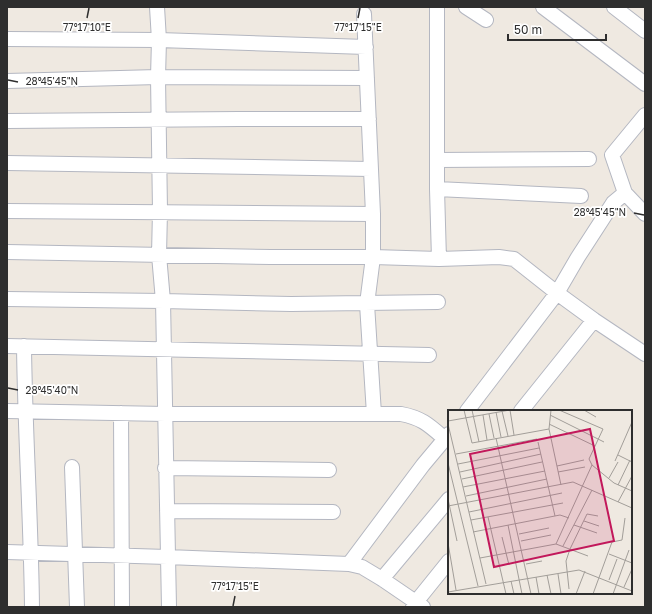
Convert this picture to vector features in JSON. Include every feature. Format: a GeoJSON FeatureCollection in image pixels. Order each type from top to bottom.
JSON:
{"type":"FeatureCollection","features":[{"type":"Feature","properties":{"kind":"street"},"geometry":{"type":"LineString","coordinates":[[157,7],[159,40],[158,120],[160,166],[160,255],[163,301],[168,607]]}},
{"type":"Feature","properties":{"kind":"street"},"geometry":{"type":"LineString","coordinates":[[437,7],[437,189],[439,259]]}},
{"type":"Feature","properties":{"kind":"street"},"geometry":{"type":"LineString","coordinates":[[466,7],[486,20]]}},
{"type":"Feature","properties":{"kind":"street"},"geometry":{"type":"LineString","coordinates":[[543,7],[645,84]]}},
{"type":"Feature","properties":{"kind":"street"},"geometry":{"type":"LineString","coordinates":[[614,7],[645,31]]}},
{"type":"Feature","properties":{"kind":"street"},"geometry":{"type":"LineString","coordinates":[[364,14],[373,214],[373,257],[367,304],[374,414]]}},
{"type":"Feature","properties":{"kind":"street"},"geometry":{"type":"LineString","coordinates":[[7,39],[159,40],[366,47]]}},
{"type":"Feature","properties":{"kind":"street"},"geometry":{"type":"LineString","coordinates":[[7,81],[158,77],[367,78]]}},
{"type":"Feature","properties":{"kind":"street"},"geometry":{"type":"LineString","coordinates":[[645,115],[612,155],[625,193],[645,214]]}},
{"type":"Feature","properties":{"kind":"street"},"geometry":{"type":"LineString","coordinates":[[7,121],[369,119]]}},
{"type":"Feature","properties":{"kind":"street"},"geometry":{"type":"LineString","coordinates":[[437,160],[588,159]]}},
{"type":"Feature","properties":{"kind":"street"},"geometry":{"type":"LineString","coordinates":[[7,163],[371,169]]}},
{"type":"Feature","properties":{"kind":"street"},"geometry":{"type":"LineString","coordinates":[[437,189],[581,196]]}},
{"type":"Feature","properties":{"kind":"street"},"geometry":{"type":"LineString","coordinates":[[468,410],[557,293],[613,203],[625,193]]}},
{"type":"Feature","properties":{"kind":"street"},"geometry":{"type":"LineString","coordinates":[[7,211],[160,211],[373,214]]}},
{"type":"Feature","properties":{"kind":"street"},"geometry":{"type":"LineString","coordinates":[[7,252],[439,259],[499,257],[514,259],[594,320],[645,354]]}},
{"type":"Feature","properties":{"kind":"street"},"geometry":{"type":"LineString","coordinates":[[7,299],[291,304],[438,302]]}},
{"type":"Feature","properties":{"kind":"street"},"geometry":{"type":"LineString","coordinates":[[522,410],[594,320]]}},
{"type":"Feature","properties":{"kind":"street"},"geometry":{"type":"LineString","coordinates":[[7,346],[429,355]]}},
{"type":"Feature","properties":{"kind":"street"},"geometry":{"type":"LineString","coordinates":[[24,346],[25,411],[32,553],[32,607]]}},
{"type":"Feature","properties":{"kind":"street"},"geometry":{"type":"LineString","coordinates":[[7,411],[165,414],[400,414],[412,416],[421,420],[448,436],[423,465],[349,564]]}},
{"type":"Feature","properties":{"kind":"street"},"geometry":{"type":"LineString","coordinates":[[121,413],[122,607]]}},
{"type":"Feature","properties":{"kind":"street"},"geometry":{"type":"LineString","coordinates":[[72,467],[77,607]]}},
{"type":"Feature","properties":{"kind":"street"},"geometry":{"type":"LineString","coordinates":[[165,468],[329,470]]}},
{"type":"Feature","properties":{"kind":"street"},"geometry":{"type":"LineString","coordinates":[[382,579],[448,501]]}},
{"type":"Feature","properties":{"kind":"street"},"geometry":{"type":"LineString","coordinates":[[167,511],[333,512]]}},
{"type":"Feature","properties":{"kind":"street"},"geometry":{"type":"LineString","coordinates":[[7,552],[349,564],[362,568],[382,579],[417,605],[448,562]]}}]}
